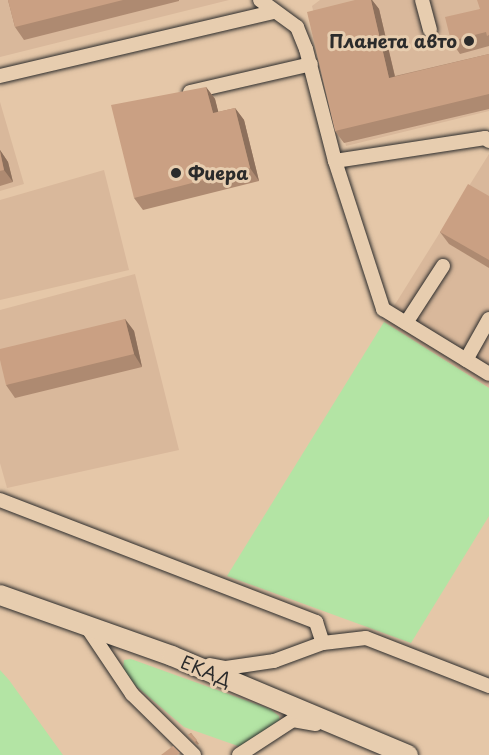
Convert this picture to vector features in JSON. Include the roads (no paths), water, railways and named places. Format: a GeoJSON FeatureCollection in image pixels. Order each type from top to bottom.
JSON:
{"type":"FeatureCollection","features":[{"type":"Feature","properties":{"kind":"highway","name":"ЕКАД"},"geometry":{"type":"LineString","coordinates":[[0,595],[179,660],[408,755]]}},
{"type":"Feature","properties":{"kind":"street"},"geometry":{"type":"LineString","coordinates":[[260,0],[273,12],[297,27],[311,64],[335,161],[383,309],[489,374]]}},
{"type":"Feature","properties":{"kind":"street"},"geometry":{"type":"LineString","coordinates":[[422,0],[430,30]]}},
{"type":"Feature","properties":{"kind":"street"},"geometry":{"type":"LineString","coordinates":[[0,76],[273,12]]}},
{"type":"Feature","properties":{"kind":"street"},"geometry":{"type":"LineString","coordinates":[[174,96],[311,64]]}},
{"type":"Feature","properties":{"kind":"street"},"geometry":{"type":"LineString","coordinates":[[335,161],[488,139]]}},
{"type":"Feature","properties":{"kind":"street"},"geometry":{"type":"LineString","coordinates":[[406,322],[443,266]]}},
{"type":"Feature","properties":{"kind":"street"},"geometry":{"type":"LineString","coordinates":[[466,360],[489,319]]}},
{"type":"Feature","properties":{"kind":"street"},"geometry":{"type":"LineString","coordinates":[[0,500],[316,622],[323,643]]}},
{"type":"Feature","properties":{"kind":"street"},"geometry":{"type":"LineString","coordinates":[[87,627],[132,694],[194,755]]}},
{"type":"Feature","properties":{"kind":"street"},"geometry":{"type":"LineString","coordinates":[[179,660],[226,669],[274,661],[323,643],[366,638],[489,686]]}},
{"type":"Feature","properties":{"kind":"street"},"geometry":{"type":"LineString","coordinates":[[239,755],[293,720],[332,730],[352,730]]}},
{"type":"Feature","properties":{"kind":"place","name":"Планета авто"},"geometry":{"type":"Point","coordinates":[469,41]}},
{"type":"Feature","properties":{"kind":"place","name":"Фиера"},"geometry":{"type":"Point","coordinates":[176,173]}}]}
